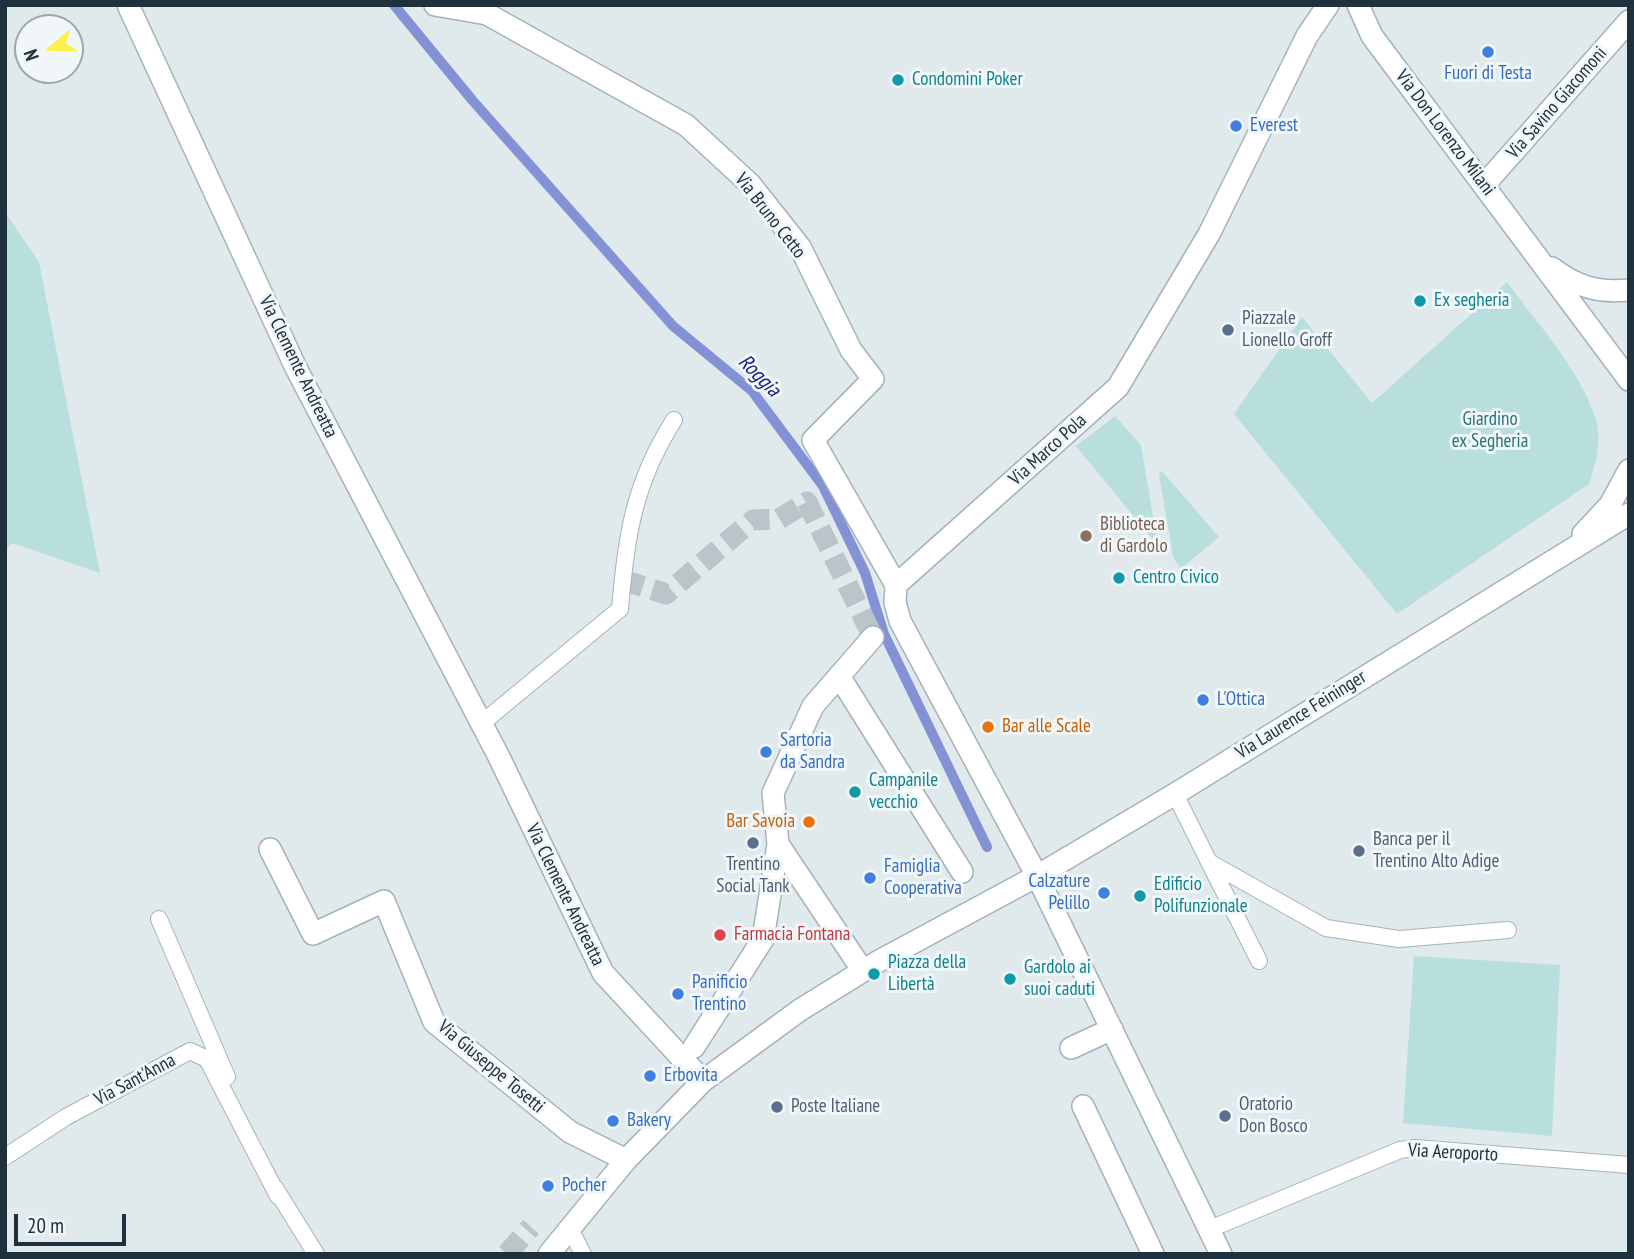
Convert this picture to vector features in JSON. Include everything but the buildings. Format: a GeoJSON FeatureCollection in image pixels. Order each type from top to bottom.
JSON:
{"type":"FeatureCollection","features":[{"type":"Feature","properties":{"kind":"street","name":"Via Clemente Andreatta"},"geometry":{"type":"LineString","coordinates":[[128,5],[296,368],[482,723],[603,973],[703,1081]]}},
{"type":"Feature","properties":{"kind":"street","name":"Via Bruno Cetto"},"geometry":{"type":"LineString","coordinates":[[435,5],[487,13],[686,125],[750,184],[800,247],[851,350],[873,379],[813,440],[896,585]]}},
{"type":"Feature","properties":{"kind":"street","name":"Via Marco Pola"},"geometry":{"type":"LineString","coordinates":[[896,585],[1118,387],[1209,234],[1307,36],[1328,5]]}},
{"type":"Feature","properties":{"kind":"street","name":"Via Don Lorenzo Milani"},"geometry":{"type":"LineString","coordinates":[[1358,5],[1372,36],[1629,380]]}},
{"type":"Feature","properties":{"kind":"street","name":"Via Savino Giacomoni"},"geometry":{"type":"LineString","coordinates":[[1484,185],[1629,21]]}},
{"type":"Feature","properties":{"kind":"street","name":"Via Don Lorenzo Milani"},"geometry":{"type":"LineString","coordinates":[[1536,257],[1574,285],[1608,292],[1629,290]]}},
{"type":"Feature","properties":{"kind":"street","name":"Via Laurence Feininger"},"geometry":{"type":"LineString","coordinates":[[1564,553],[1610,505],[1629,470]]}},
{"type":"Feature","properties":{"kind":"street","name":"Via Laurence Feininger"},"geometry":{"type":"LineString","coordinates":[[1037,876],[1629,514]]}},
{"type":"Feature","properties":{"kind":"street"},"geometry":{"type":"LineString","coordinates":[[896,585],[895,603],[900,621],[1037,876],[1221,1254]]}},
{"type":"Feature","properties":{"kind":"street"},"geometry":{"type":"LineString","coordinates":[[694,1047],[763,939],[778,844],[773,793],[813,706],[873,637]]}},
{"type":"Feature","properties":{"kind":"street"},"geometry":{"type":"LineString","coordinates":[[839,676],[962,872]]}},
{"type":"Feature","properties":{"kind":"street"},"geometry":{"type":"LineString","coordinates":[[778,844],[863,971]]}},
{"type":"Feature","properties":{"kind":"street","name":"Via Giuseppe Tosetti"},"geometry":{"type":"LineString","coordinates":[[270,849],[313,934],[384,901],[433,1021],[570,1132],[626,1160]]}},
{"type":"Feature","properties":{"kind":"street"},"geometry":{"type":"LineString","coordinates":[[549,1254],[571,1231],[626,1160],[703,1081],[800,1010],[863,971],[1037,876]]}},
{"type":"Feature","properties":{"kind":"street"},"geometry":{"type":"LineString","coordinates":[[1072,1048],[1112,1029]]}},
{"type":"Feature","properties":{"kind":"street"},"geometry":{"type":"LineString","coordinates":[[1083,1106],[1153,1254]]}},
{"type":"Feature","properties":{"kind":"lane"},"geometry":{"type":"LineString","coordinates":[[482,723],[621,609],[626,542],[638,489],[654,452],[674,420]]}},
{"type":"Feature","properties":{"kind":"lane"},"geometry":{"type":"LineString","coordinates":[[1175,794],[1259,961]]}},
{"type":"Feature","properties":{"kind":"lane"},"geometry":{"type":"LineString","coordinates":[[1209,862],[1326,928],[1398,939],[1508,930]]}},
{"type":"Feature","properties":{"kind":"lane","name":"Via Sant'Anna"},"geometry":{"type":"LineString","coordinates":[[159,919],[278,1196]]}},
{"type":"Feature","properties":{"kind":"lane","name":"Via Sant'Anna"},"geometry":{"type":"LineString","coordinates":[[5,1157],[66,1117],[190,1051],[207,1059],[278,1196],[316,1254]]}},
{"type":"Feature","properties":{"kind":"lane","name":"Via Aeroporto"},"geometry":{"type":"LineString","coordinates":[[1210,1229],[1400,1150],[1415,1148],[1629,1165]]}},
{"type":"Feature","properties":{"kind":"lane"},"geometry":{"type":"LineString","coordinates":[[571,1231],[583,1254]]}},
{"type":"Feature","properties":{"kind":"green space"},"geometry":{"type":"Polygon","coordinates":[[[5,212],[39,262],[100,573],[12,543],[5,549],[5,212]]]}},
{"type":"Feature","properties":{"kind":"green space","name":"Giardino ex Segheria"},"geometry":{"type":"Polygon","coordinates":[[[1507,282],[1557,348],[1589,402],[1596,420],[1598,444],[1589,484],[1397,614],[1234,414],[1302,317],[1372,403],[1507,282]]]}},
{"type":"Feature","properties":{"kind":"green space"},"geometry":{"type":"Polygon","coordinates":[[[1115,416],[1141,445],[1158,546],[1076,446],[1115,416]]]}},
{"type":"Feature","properties":{"kind":"green space"},"geometry":{"type":"Polygon","coordinates":[[[1162,471],[1219,537],[1181,569],[1173,557],[1159,474],[1162,471]]]}},
{"type":"Feature","properties":{"kind":"green space"},"geometry":{"type":"Polygon","coordinates":[[[1414,956],[1560,965],[1552,1136],[1403,1123],[1414,956]]]}},
{"type":"Feature","properties":{"kind":"waterway","name":"Roggia"},"geometry":{"type":"LineString","coordinates":[[394,5],[473,101],[673,326],[752,391],[823,486],[865,573],[884,634],[987,847]]}},
{"type":"Feature","properties":{"kind":"tunnel"},"geometry":{"type":"LineString","coordinates":[[623,580],[666,594],[753,520],[779,519],[807,502],[873,637]]}},
{"type":"Feature","properties":{"kind":"tunnel"},"geometry":{"type":"LineString","coordinates":[[507,1254],[531,1227]]}},
{"type":"Feature","properties":{"kind":"place","name":"Fuori di Testa"},"geometry":{"type":"Point","coordinates":[1488,52]}},
{"type":"Feature","properties":{"kind":"place","name":"Condomini Poker"},"geometry":{"type":"Point","coordinates":[898,80]}},
{"type":"Feature","properties":{"kind":"place","name":"Everest"},"geometry":{"type":"Point","coordinates":[1236,126]}},
{"type":"Feature","properties":{"kind":"place","name":"Ex segheria"},"geometry":{"type":"Point","coordinates":[1420,301]}},
{"type":"Feature","properties":{"kind":"place","name":"Piazzale Lionello Groff"},"geometry":{"type":"Point","coordinates":[1228,330]}},
{"type":"Feature","properties":{"kind":"place","name":"Biblioteca di Gardolo"},"geometry":{"type":"Point","coordinates":[1086,536]}},
{"type":"Feature","properties":{"kind":"place","name":"Centro Civico"},"geometry":{"type":"Point","coordinates":[1119,578]}},
{"type":"Feature","properties":{"kind":"place","name":"L'Ottica"},"geometry":{"type":"Point","coordinates":[1203,700]}},
{"type":"Feature","properties":{"kind":"place","name":"Bar alle Scale"},"geometry":{"type":"Point","coordinates":[988,727]}},
{"type":"Feature","properties":{"kind":"place","name":"Sartoria da Sandra"},"geometry":{"type":"Point","coordinates":[766,752]}},
{"type":"Feature","properties":{"kind":"place","name":"Campanile vecchio"},"geometry":{"type":"Point","coordinates":[855,792]}},
{"type":"Feature","properties":{"kind":"place","name":"Bar Savoia"},"geometry":{"type":"Point","coordinates":[809,822]}},
{"type":"Feature","properties":{"kind":"place","name":"Trentino Social Tank"},"geometry":{"type":"Point","coordinates":[753,843]}},
{"type":"Feature","properties":{"kind":"place","name":"Banca per il Trentino Alto Adige"},"geometry":{"type":"Point","coordinates":[1359,851]}},
{"type":"Feature","properties":{"kind":"place","name":"Famiglia Cooperativa"},"geometry":{"type":"Point","coordinates":[870,878]}},
{"type":"Feature","properties":{"kind":"place","name":"Calzature Pelillo"},"geometry":{"type":"Point","coordinates":[1104,893]}},
{"type":"Feature","properties":{"kind":"place","name":"Edificio Polifunzionale"},"geometry":{"type":"Point","coordinates":[1140,896]}},
{"type":"Feature","properties":{"kind":"place","name":"Farmacia Fontana"},"geometry":{"type":"Point","coordinates":[720,935]}},
{"type":"Feature","properties":{"kind":"place","name":"Piazza della Libertà"},"geometry":{"type":"Point","coordinates":[874,974]}},
{"type":"Feature","properties":{"kind":"place","name":"Gardolo ai suoi caduti"},"geometry":{"type":"Point","coordinates":[1010,979]}},
{"type":"Feature","properties":{"kind":"place","name":"Panificio Trentino"},"geometry":{"type":"Point","coordinates":[678,994]}},
{"type":"Feature","properties":{"kind":"place","name":"Erbovita"},"geometry":{"type":"Point","coordinates":[650,1076]}},
{"type":"Feature","properties":{"kind":"place","name":"Poste Italiane"},"geometry":{"type":"Point","coordinates":[777,1107]}},
{"type":"Feature","properties":{"kind":"place","name":"Oratorio Don Bosco"},"geometry":{"type":"Point","coordinates":[1225,1116]}},
{"type":"Feature","properties":{"kind":"place","name":"Bakery"},"geometry":{"type":"Point","coordinates":[613,1121]}},
{"type":"Feature","properties":{"kind":"place","name":"Pocher"},"geometry":{"type":"Point","coordinates":[548,1186]}}]}
